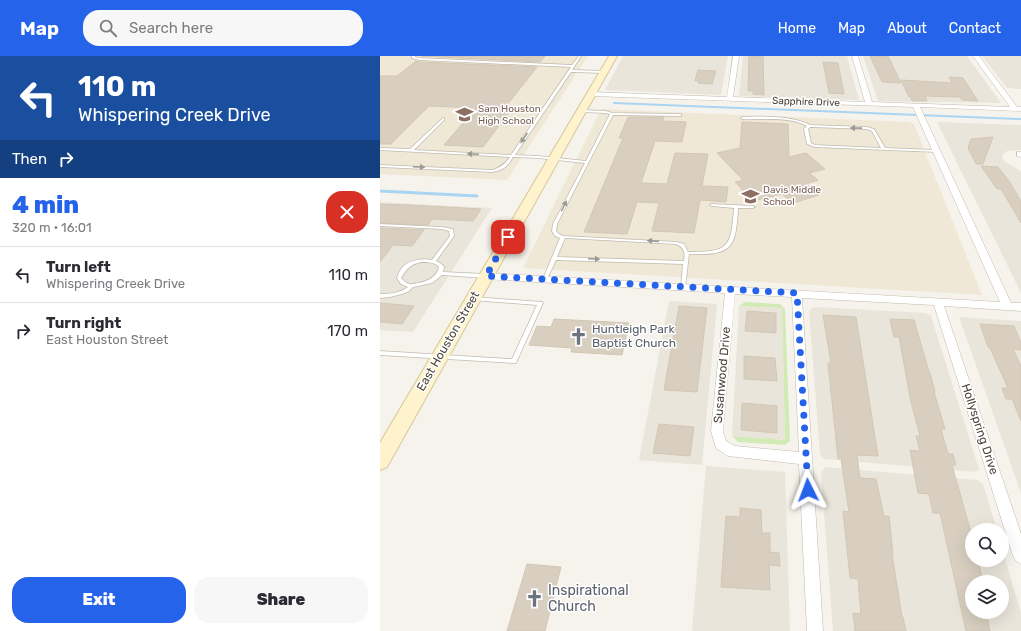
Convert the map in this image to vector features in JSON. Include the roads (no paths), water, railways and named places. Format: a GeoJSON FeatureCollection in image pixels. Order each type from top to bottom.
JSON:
{"type":"FeatureCollection","features":[{"type":"Feature","properties":{"kind":"main road","name":"East Houston Street"},"geometry":{"type":"LineString","coordinates":[[380,461],[613,56]]}},
{"type":"Feature","properties":{"kind":"street"},"geometry":{"type":"LineString","coordinates":[[730,99],[736,56]]}},
{"type":"Feature","properties":{"kind":"street"},"geometry":{"type":"LineString","coordinates":[[855,56],[869,104]]}},
{"type":"Feature","properties":{"kind":"street"},"geometry":{"type":"LineString","coordinates":[[976,56],[1018,109]]}},
{"type":"Feature","properties":{"kind":"street","name":"Sapphire Drive"},"geometry":{"type":"LineString","coordinates":[[591,94],[869,104],[919,112],[1018,109]]}},
{"type":"Feature","properties":{"kind":"street"},"geometry":{"type":"LineString","coordinates":[[919,112],[1007,306]]}},
{"type":"Feature","properties":{"kind":"street"},"geometry":{"type":"LineString","coordinates":[[486,276],[1021,307]]}},
{"type":"Feature","properties":{"kind":"street","name":"Susanwood Drive"},"geometry":{"type":"LineString","coordinates":[[730,289],[717,431],[721,444],[733,452],[806,459]]}},
{"type":"Feature","properties":{"kind":"street"},"geometry":{"type":"LineString","coordinates":[[797,293],[815,631]]}},
{"type":"Feature","properties":{"kind":"street","name":"Hollyspring Drive"},"geometry":{"type":"LineString","coordinates":[[938,302],[1021,556]]}},
{"type":"Feature","properties":{"kind":"lane"},"geometry":{"type":"LineString","coordinates":[[414,56],[413,57],[420,59],[573,66]]}},
{"type":"Feature","properties":{"kind":"lane"},"geometry":{"type":"LineString","coordinates":[[380,166],[493,171],[500,169],[505,166],[580,56]]}},
{"type":"Feature","properties":{"kind":"lane"},"geometry":{"type":"LineString","coordinates":[[570,71],[604,72]]}},
{"type":"Feature","properties":{"kind":"lane"},"geometry":{"type":"LineString","coordinates":[[582,111],[606,112],[612,114],[680,115]]}},
{"type":"Feature","properties":{"kind":"lane"},"geometry":{"type":"LineString","coordinates":[[612,114],[555,224],[554,231],[563,237],[677,243],[682,245],[687,253],[683,287]]}},
{"type":"Feature","properties":{"kind":"lane"},"geometry":{"type":"LineString","coordinates":[[742,118],[789,120],[805,123],[809,126],[867,128],[872,130],[884,149]]}},
{"type":"Feature","properties":{"kind":"lane"},"geometry":{"type":"LineString","coordinates":[[410,151],[443,119]]}},
{"type":"Feature","properties":{"kind":"lane"},"geometry":{"type":"LineString","coordinates":[[809,126],[806,129],[809,144],[815,146],[937,151]]}},
{"type":"Feature","properties":{"kind":"lane"},"geometry":{"type":"LineString","coordinates":[[380,149],[512,156],[587,162]]}},
{"type":"Feature","properties":{"kind":"lane"},"geometry":{"type":"LineString","coordinates":[[712,205],[753,207]]}},
{"type":"Feature","properties":{"kind":"lane"},"geometry":{"type":"LineString","coordinates":[[687,253],[718,253],[727,248],[735,233],[736,207]]}},
{"type":"Feature","properties":{"kind":"lane"},"geometry":{"type":"LineString","coordinates":[[380,225],[442,228],[451,230],[452,236],[434,260]]}},
{"type":"Feature","properties":{"kind":"lane"},"geometry":{"type":"LineString","coordinates":[[546,279],[563,237]]}},
{"type":"Feature","properties":{"kind":"lane"},"geometry":{"type":"LineString","coordinates":[[555,258],[686,263]]}},
{"type":"Feature","properties":{"kind":"lane"},"geometry":{"type":"LineString","coordinates":[[434,260],[440,264],[440,273],[437,277],[425,284],[412,286],[405,285],[399,278],[404,269],[416,262],[434,260]]}},
{"type":"Feature","properties":{"kind":"lane"},"geometry":{"type":"LineString","coordinates":[[440,273],[486,276]]}},
{"type":"Feature","properties":{"kind":"lane"},"geometry":{"type":"LineString","coordinates":[[380,296],[391,296],[406,291],[412,286]]}},
{"type":"Feature","properties":{"kind":"lane"},"geometry":{"type":"LineString","coordinates":[[380,353],[514,361],[540,303],[472,299]]}},
{"type":"Feature","properties":{"kind":"waterway"},"geometry":{"type":"LineString","coordinates":[[614,103],[1021,119]]}},
{"type":"Feature","properties":{"kind":"waterway"},"geometry":{"type":"LineString","coordinates":[[380,191],[477,196]]}},
{"type":"Feature","properties":{"kind":"place","name":"Sam Houston High School"},"geometry":{"type":"Point","coordinates":[465,115]}},
{"type":"Feature","properties":{"kind":"place","name":"Davis Middle School"},"geometry":{"type":"Point","coordinates":[750,196]}},
{"type":"Feature","properties":{"kind":"place","name":"Huntleigh Park Baptist Church"},"geometry":{"type":"Point","coordinates":[579,336]}},
{"type":"Feature","properties":{"kind":"place","name":"Inspirational Church"},"geometry":{"type":"Point","coordinates":[535,598]}}]}
